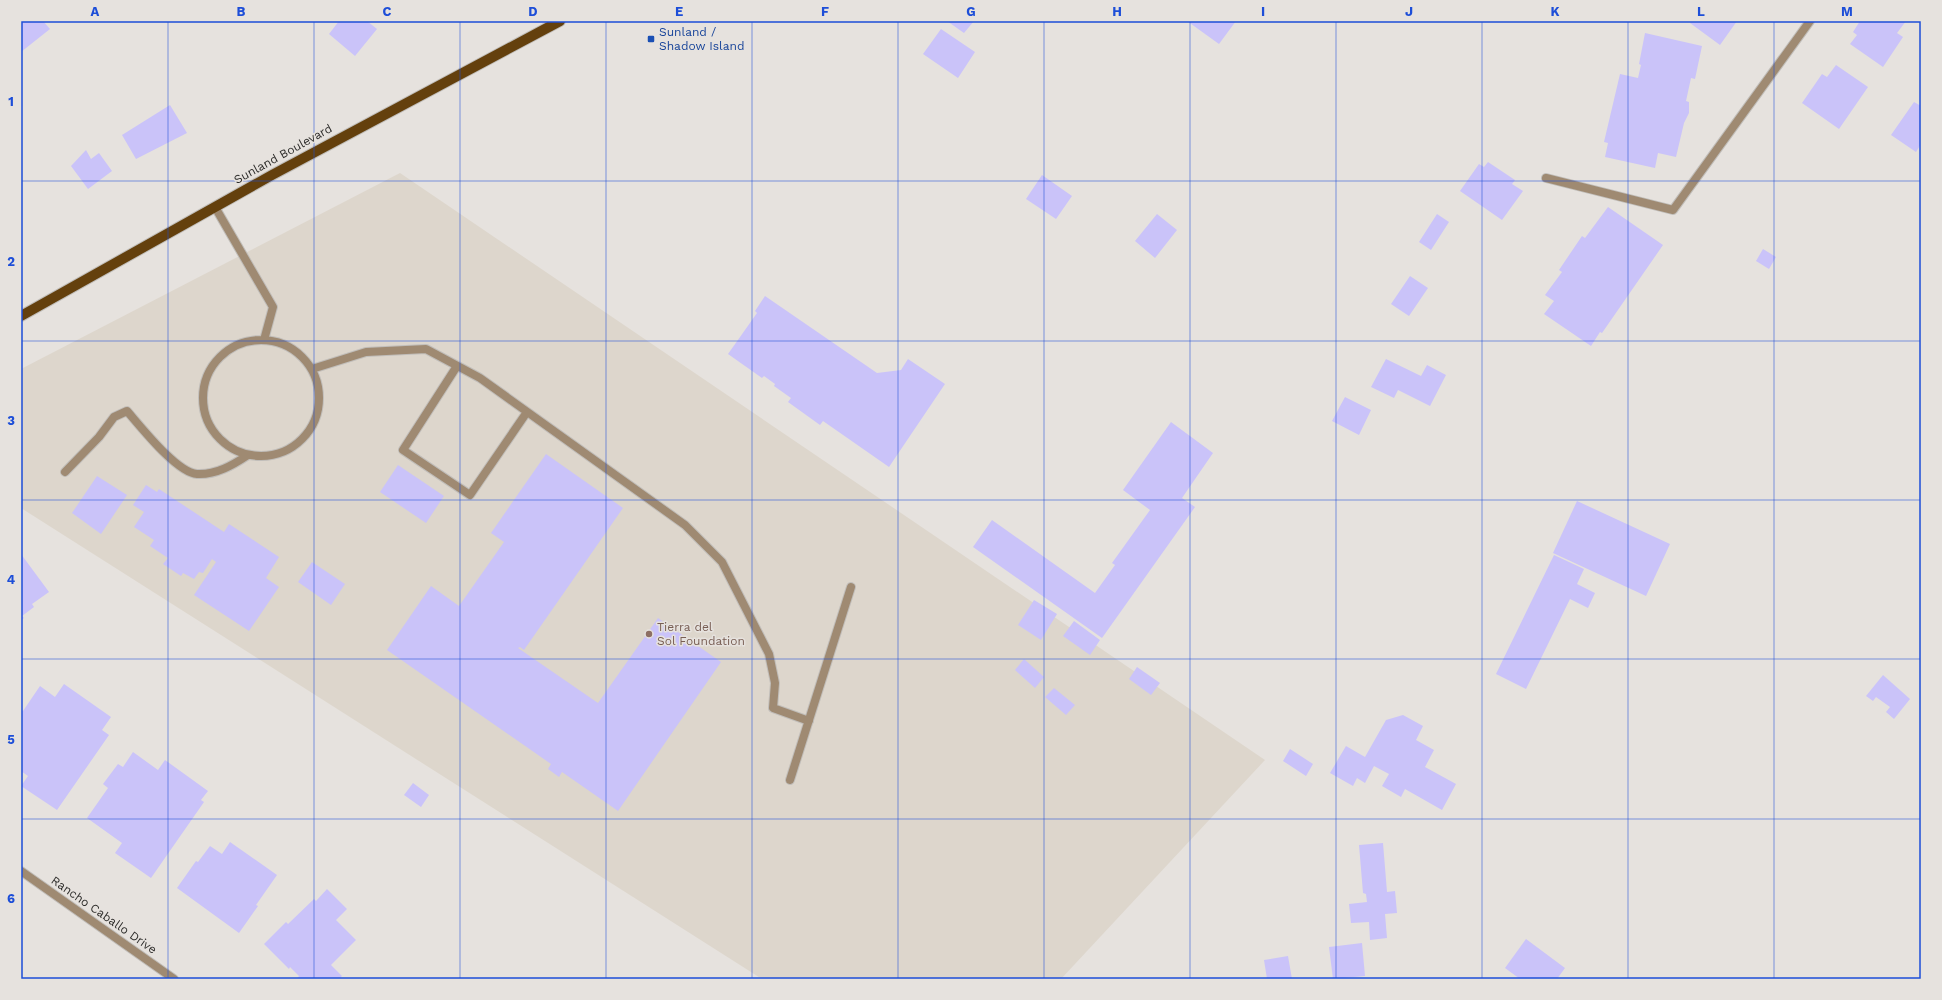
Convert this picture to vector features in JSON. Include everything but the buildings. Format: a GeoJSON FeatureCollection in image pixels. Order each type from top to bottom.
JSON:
{"type":"FeatureCollection","features":[{"type":"Feature","properties":{"kind":"main road","name":"Sunland Boulevard"},"geometry":{"type":"LineString","coordinates":[[21,316],[385,113],[560,21]]}},
{"type":"Feature","properties":{"kind":"street"},"geometry":{"type":"LineString","coordinates":[[1546,178],[1672,210],[1810,21]]}},
{"type":"Feature","properties":{"kind":"street"},"geometry":{"type":"LineString","coordinates":[[215,207],[273,307],[264,340]]}},
{"type":"Feature","properties":{"kind":"street"},"geometry":{"type":"LineString","coordinates":[[264,340],[283,344],[299,354],[312,370],[318,387],[319,406],[313,425],[301,441],[286,452],[267,457],[248,455],[230,448],[215,436],[206,418],[202,400],[203,393],[205,380],[214,364],[228,350],[245,342],[264,340]]}},
{"type":"Feature","properties":{"kind":"street"},"geometry":{"type":"LineString","coordinates":[[312,370],[366,352],[426,349],[480,378],[685,524],[722,562],[769,654],[774,683],[773,708],[809,721]]}},
{"type":"Feature","properties":{"kind":"street"},"geometry":{"type":"LineString","coordinates":[[457,366],[403,450],[470,495],[527,412]]}},
{"type":"Feature","properties":{"kind":"street"},"geometry":{"type":"LineString","coordinates":[[66,472],[99,437],[114,417],[127,411],[172,461],[196,474],[227,468],[248,455]]}},
{"type":"Feature","properties":{"kind":"street"},"geometry":{"type":"LineString","coordinates":[[790,780],[851,587]]}},
{"type":"Feature","properties":{"kind":"street","name":"Rancho Caballo Drive"},"geometry":{"type":"LineString","coordinates":[[21,871],[174,979]]}},
{"type":"Feature","properties":{"kind":"shaded area","name":"Tierra del Sol Foundation"},"geometry":{"type":"Polygon","coordinates":[[[400,173],[1265,760],[1061,979],[762,979],[21,508],[21,369],[400,173]]]}},
{"type":"Feature","properties":{"kind":"place","name":"Sunland / Shadow Island"},"geometry":{"type":"Point","coordinates":[651,39]}},
{"type":"Feature","properties":{"kind":"place","name":"Tierra del Sol Foundation"},"geometry":{"type":"Point","coordinates":[649,634]}}]}
